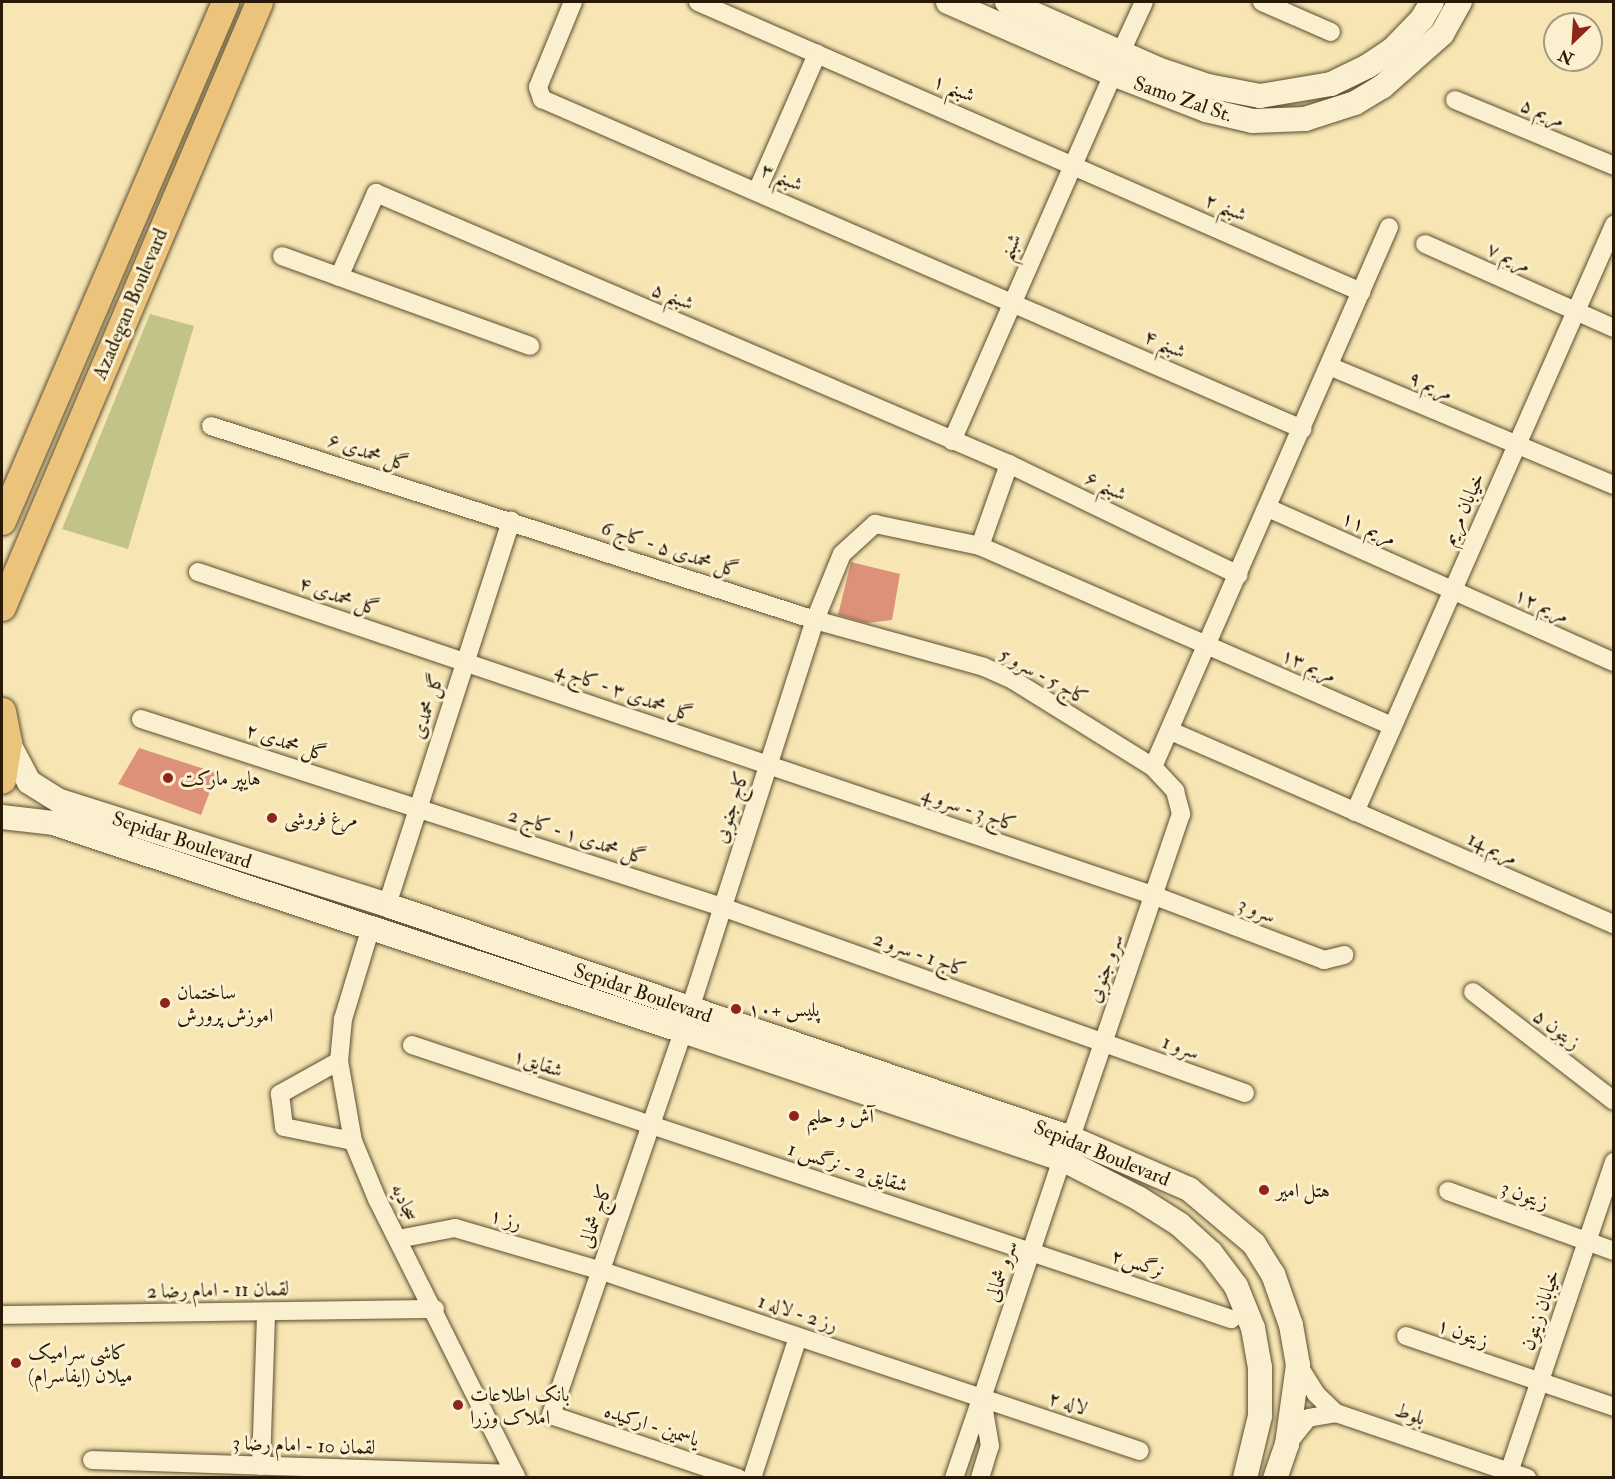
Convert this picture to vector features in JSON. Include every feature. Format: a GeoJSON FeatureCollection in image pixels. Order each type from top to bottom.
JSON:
{"type":"FeatureCollection","features":[{"type":"Feature","properties":{"kind":"main road","name":"Azadegan Boulevard"},"geometry":{"type":"LineString","coordinates":[[2,521],[225,2]]}},
{"type":"Feature","properties":{"kind":"main road","name":"Azadegan Boulevard"},"geometry":{"type":"LineString","coordinates":[[2,607],[259,2]]}},
{"type":"Feature","properties":{"kind":"main road"},"geometry":{"type":"LineString","coordinates":[[212,31],[241,44]]}},
{"type":"Feature","properties":{"kind":"main road"},"geometry":{"type":"LineString","coordinates":[[2,711],[8,742],[2,780]]}},
{"type":"Feature","properties":{"kind":"street","name":"شبنم ۳"},"geometry":{"type":"LineString","coordinates":[[573,2],[537,93],[542,99],[1010,301]]}},
{"type":"Feature","properties":{"kind":"street","name":"شبنم ۱"},"geometry":{"type":"LineString","coordinates":[[698,2],[1072,164]]}},
{"type":"Feature","properties":{"kind":"street","name":"Samo Zal St."},"geometry":{"type":"LineString","coordinates":[[948,2],[1117,63],[1208,86],[1260,96],[1297,92],[1331,84],[1393,49],[1422,19],[1432,2]]}},
{"type":"Feature","properties":{"kind":"street","name":"Samo Zal St."},"geometry":{"type":"LineString","coordinates":[[1007,2],[1206,110],[1252,121],[1305,119],[1355,103],[1399,75],[1442,33],[1460,2]]}},
{"type":"Feature","properties":{"kind":"street","name":"شبنم"},"geometry":{"type":"LineString","coordinates":[[952,441],[1010,301],[1144,2]]}},
{"type":"Feature","properties":{"kind":"street"},"geometry":{"type":"LineString","coordinates":[[1262,2],[1331,32]]}},
{"type":"Feature","properties":{"kind":"street"},"geometry":{"type":"LineString","coordinates":[[758,191],[817,54]]}},
{"type":"Feature","properties":{"kind":"street","name":"مریم ۵"},"geometry":{"type":"LineString","coordinates":[[1455,99],[1614,166]]}},
{"type":"Feature","properties":{"kind":"street","name":"شبنم ۲"},"geometry":{"type":"LineString","coordinates":[[1072,164],[1361,292]]}},
{"type":"Feature","properties":{"kind":"street","name":"شبنم ۵"},"geometry":{"type":"LineString","coordinates":[[339,277],[376,193],[952,441]]}},
{"type":"Feature","properties":{"kind":"street","name":"خیابان مریم"},"geometry":{"type":"LineString","coordinates":[[1354,812],[1614,225]]}},
{"type":"Feature","properties":{"kind":"street"},"geometry":{"type":"LineString","coordinates":[[1154,767],[1389,227]]}},
{"type":"Feature","properties":{"kind":"street","name":"مریم ۷"},"geometry":{"type":"LineString","coordinates":[[1425,244],[1614,328]]}},
{"type":"Feature","properties":{"kind":"street"},"geometry":{"type":"LineString","coordinates":[[282,256],[530,346]]}},
{"type":"Feature","properties":{"kind":"street","name":"شبنم ۴"},"geometry":{"type":"LineString","coordinates":[[1010,301],[1302,429]]}},
{"type":"Feature","properties":{"kind":"street","name":"مریم ۹"},"geometry":{"type":"LineString","coordinates":[[1329,366],[1614,485]]}},
{"type":"Feature","properties":{"kind":"street","name":"گل محمدی ۶"},"geometry":{"type":"LineString","coordinates":[[211,426],[511,521]]}},
{"type":"Feature","properties":{"kind":"street","name":"شبنم ۶"},"geometry":{"type":"LineString","coordinates":[[952,441],[1009,464],[1239,575]]}},
{"type":"Feature","properties":{"kind":"street"},"geometry":{"type":"LineString","coordinates":[[980,546],[1009,464]]}},
{"type":"Feature","properties":{"kind":"street","name":"مریم ۱۱"},"geometry":{"type":"LineString","coordinates":[[1268,508],[1452,590]]}},
{"type":"Feature","properties":{"kind":"street","name":"گل محمدی ۵ - کاج 6"},"geometry":{"type":"LineString","coordinates":[[511,521],[815,620]]}},
{"type":"Feature","properties":{"kind":"street","name":"گل محمدی"},"geometry":{"type":"LineString","coordinates":[[387,905],[511,521]]}},
{"type":"Feature","properties":{"kind":"street","name":"کاج جنوبی"},"geometry":{"type":"LineString","coordinates":[[682,1031],[815,620],[842,554],[875,524],[980,546]]}},
{"type":"Feature","properties":{"kind":"street","name":"مریم ۱۳"},"geometry":{"type":"LineString","coordinates":[[980,546],[1392,726]]}},
{"type":"Feature","properties":{"kind":"street","name":"گل محمدی ۴"},"geometry":{"type":"LineString","coordinates":[[198,572],[465,662]]}},
{"type":"Feature","properties":{"kind":"street","name":"مریم ۱۲"},"geometry":{"type":"LineString","coordinates":[[1452,590],[1614,662]]}},
{"type":"Feature","properties":{"kind":"street","name":"کاج 5 - سرو 5"},"geometry":{"type":"LineString","coordinates":[[815,620],[984,667],[1013,680],[1154,767],[1175,791],[1181,814]]}},
{"type":"Feature","properties":{"kind":"street","name":"گل محمدی ۳ - کاج 4"},"geometry":{"type":"LineString","coordinates":[[465,662],[768,765]]}},
{"type":"Feature","properties":{"kind":"street","name":"گل محمدی ۲"},"geometry":{"type":"LineString","coordinates":[[141,719],[418,808]]}},
{"type":"Feature","properties":{"kind":"street","name":"مریم 14"},"geometry":{"type":"LineString","coordinates":[[1171,732],[1614,925]]}},
{"type":"Feature","properties":{"kind":"street","name":"Sepidar Boulevard"},"geometry":{"type":"LineString","coordinates":[[8,742],[29,782],[60,801],[387,905],[690,1008],[1067,1149],[1179,1224],[1211,1253],[1236,1286],[1253,1328],[1260,1367],[1260,1416],[1245,1478]]}},
{"type":"Feature","properties":{"kind":"street","name":"کاج 3 - سرو 4"},"geometry":{"type":"LineString","coordinates":[[768,765],[1155,896]]}},
{"type":"Feature","properties":{"kind":"street","name":"گل محمدی ۱ - کاج 2"},"geometry":{"type":"LineString","coordinates":[[418,808],[722,907]]}},
{"type":"Feature","properties":{"kind":"street","name":"سرو جنوبی"},"geometry":{"type":"LineString","coordinates":[[1067,1149],[1155,896],[1181,814]]}},
{"type":"Feature","properties":{"kind":"street","name":"Sepidar Boulevard"},"geometry":{"type":"LineString","coordinates":[[2,817],[53,823],[682,1031],[1067,1149],[1189,1189],[1254,1244],[1273,1274],[1291,1325],[1298,1365],[1287,1444],[1275,1478]]}},
{"type":"Feature","properties":{"kind":"street","name":"سرو 3"},"geometry":{"type":"LineString","coordinates":[[1155,896],[1324,960],[1344,956]]}},
{"type":"Feature","properties":{"kind":"street","name":"کاج 1 - سرو 2"},"geometry":{"type":"LineString","coordinates":[[722,907],[1102,1043]]}},
{"type":"Feature","properties":{"kind":"street","name":"سجادیه"},"geometry":{"type":"LineString","coordinates":[[371,927],[343,1019],[339,1061],[353,1141],[398,1239],[435,1308],[516,1476]]}},
{"type":"Feature","properties":{"kind":"street","name":"زیتون ۵"},"geometry":{"type":"LineString","coordinates":[[1473,992],[1614,1101]]}},
{"type":"Feature","properties":{"kind":"street","name":"کاج شمالی"},"geometry":{"type":"LineString","coordinates":[[551,1415],[682,1031]]}},
{"type":"Feature","properties":{"kind":"street","name":"سرو 1"},"geometry":{"type":"LineString","coordinates":[[1102,1043],[1245,1093]]}},
{"type":"Feature","properties":{"kind":"street","name":"شقایق۱"},"geometry":{"type":"LineString","coordinates":[[412,1045],[650,1125]]}},
{"type":"Feature","properties":{"kind":"street"},"geometry":{"type":"LineString","coordinates":[[339,1061],[280,1094],[284,1127],[353,1141]]}},
{"type":"Feature","properties":{"kind":"street","name":"شقایق 2 - نرگس 1"},"geometry":{"type":"LineString","coordinates":[[650,1125],[1032,1251]]}},
{"type":"Feature","properties":{"kind":"street","name":"سرو شمالی"},"geometry":{"type":"LineString","coordinates":[[954,1478],[1067,1149]]}},
{"type":"Feature","properties":{"kind":"street","name":"خیابان زیتون"},"geometry":{"type":"LineString","coordinates":[[1508,1474],[1614,1162]]}},
{"type":"Feature","properties":{"kind":"street","name":"زیتون 3"},"geometry":{"type":"LineString","coordinates":[[1448,1191],[1614,1251]]}},
{"type":"Feature","properties":{"kind":"street","name":"رز ۱"},"geometry":{"type":"LineString","coordinates":[[398,1239],[455,1227],[600,1270]]}},
{"type":"Feature","properties":{"kind":"street","name":"نرگس۲"},"geometry":{"type":"LineString","coordinates":[[1032,1251],[1231,1319]]}},
{"type":"Feature","properties":{"kind":"street","name":"رز 2 - لاله 1"},"geometry":{"type":"LineString","coordinates":[[600,1270],[982,1398]]}},
{"type":"Feature","properties":{"kind":"street","name":"لقمان 11 - امام رضا 2"},"geometry":{"type":"LineString","coordinates":[[2,1315],[435,1308]]}},
{"type":"Feature","properties":{"kind":"street"},"geometry":{"type":"LineString","coordinates":[[261,1466],[266,1312]]}},
{"type":"Feature","properties":{"kind":"street","name":"زیتون ۱"},"geometry":{"type":"LineString","coordinates":[[1406,1336],[1539,1384],[1614,1407]]}},
{"type":"Feature","properties":{"kind":"street"},"geometry":{"type":"LineString","coordinates":[[752,1478],[798,1337]]}},
{"type":"Feature","properties":{"kind":"street"},"geometry":{"type":"LineString","coordinates":[[1298,1365],[1316,1394],[1336,1413]]}},
{"type":"Feature","properties":{"kind":"street","name":"سرو شمالی"},"geometry":{"type":"LineString","coordinates":[[980,1478],[990,1446],[982,1398]]}},
{"type":"Feature","properties":{"kind":"street","name":"لاله ۲"},"geometry":{"type":"LineString","coordinates":[[982,1398],[1140,1450]]}},
{"type":"Feature","properties":{"kind":"street"},"geometry":{"type":"LineString","coordinates":[[1287,1444],[1308,1418],[1336,1413]]}},
{"type":"Feature","properties":{"kind":"street","name":"بلوط"},"geometry":{"type":"LineString","coordinates":[[1336,1413],[1508,1474],[1527,1478]]}},
{"type":"Feature","properties":{"kind":"street","name":"یاسمین - ارکیده"},"geometry":{"type":"LineString","coordinates":[[551,1415],[738,1478]]}},
{"type":"Feature","properties":{"kind":"street","name":"لقمان 10 - امام رضا 3"},"geometry":{"type":"LineString","coordinates":[[92,1460],[240,1471],[261,1466],[325,1473],[516,1476]]}},
{"type":"Feature","properties":{"kind":"green space"},"geometry":{"type":"Polygon","coordinates":[[[150,314],[194,326],[128,549],[62,529],[150,314]]]}},
{"type":"Feature","properties":{"kind":"building"},"geometry":{"type":"Polygon","coordinates":[[[851,562],[900,574],[892,620],[867,623],[838,615],[851,562]]]}},
{"type":"Feature","properties":{"kind":"building","name":"هایپر مارکت"},"geometry":{"type":"Polygon","coordinates":[[[139,748],[217,773],[201,815],[118,784],[139,748]]]}},
{"type":"Feature","properties":{"kind":"place","name":"هایپر مارکت"},"geometry":{"type":"Point","coordinates":[168,778]}},
{"type":"Feature","properties":{"kind":"place","name":"مرغ فروشی"},"geometry":{"type":"Point","coordinates":[272,818]}},
{"type":"Feature","properties":{"kind":"place","name":"ساختمان اموزش پرورش"},"geometry":{"type":"Point","coordinates":[165,1003]}},
{"type":"Feature","properties":{"kind":"place","name":"پلیس +۱۰"},"geometry":{"type":"Point","coordinates":[736,1009]}},
{"type":"Feature","properties":{"kind":"place","name":"آش و حلیم"},"geometry":{"type":"Point","coordinates":[794,1116]}},
{"type":"Feature","properties":{"kind":"place","name":"هتل امیر"},"geometry":{"type":"Point","coordinates":[1264,1190]}},
{"type":"Feature","properties":{"kind":"place","name":"کاشی سرامیک میلان (ایفاسرام)"},"geometry":{"type":"Point","coordinates":[16,1363]}},
{"type":"Feature","properties":{"kind":"place","name":"بانک اطلاعات املاک وزرا"},"geometry":{"type":"Point","coordinates":[458,1405]}}]}
